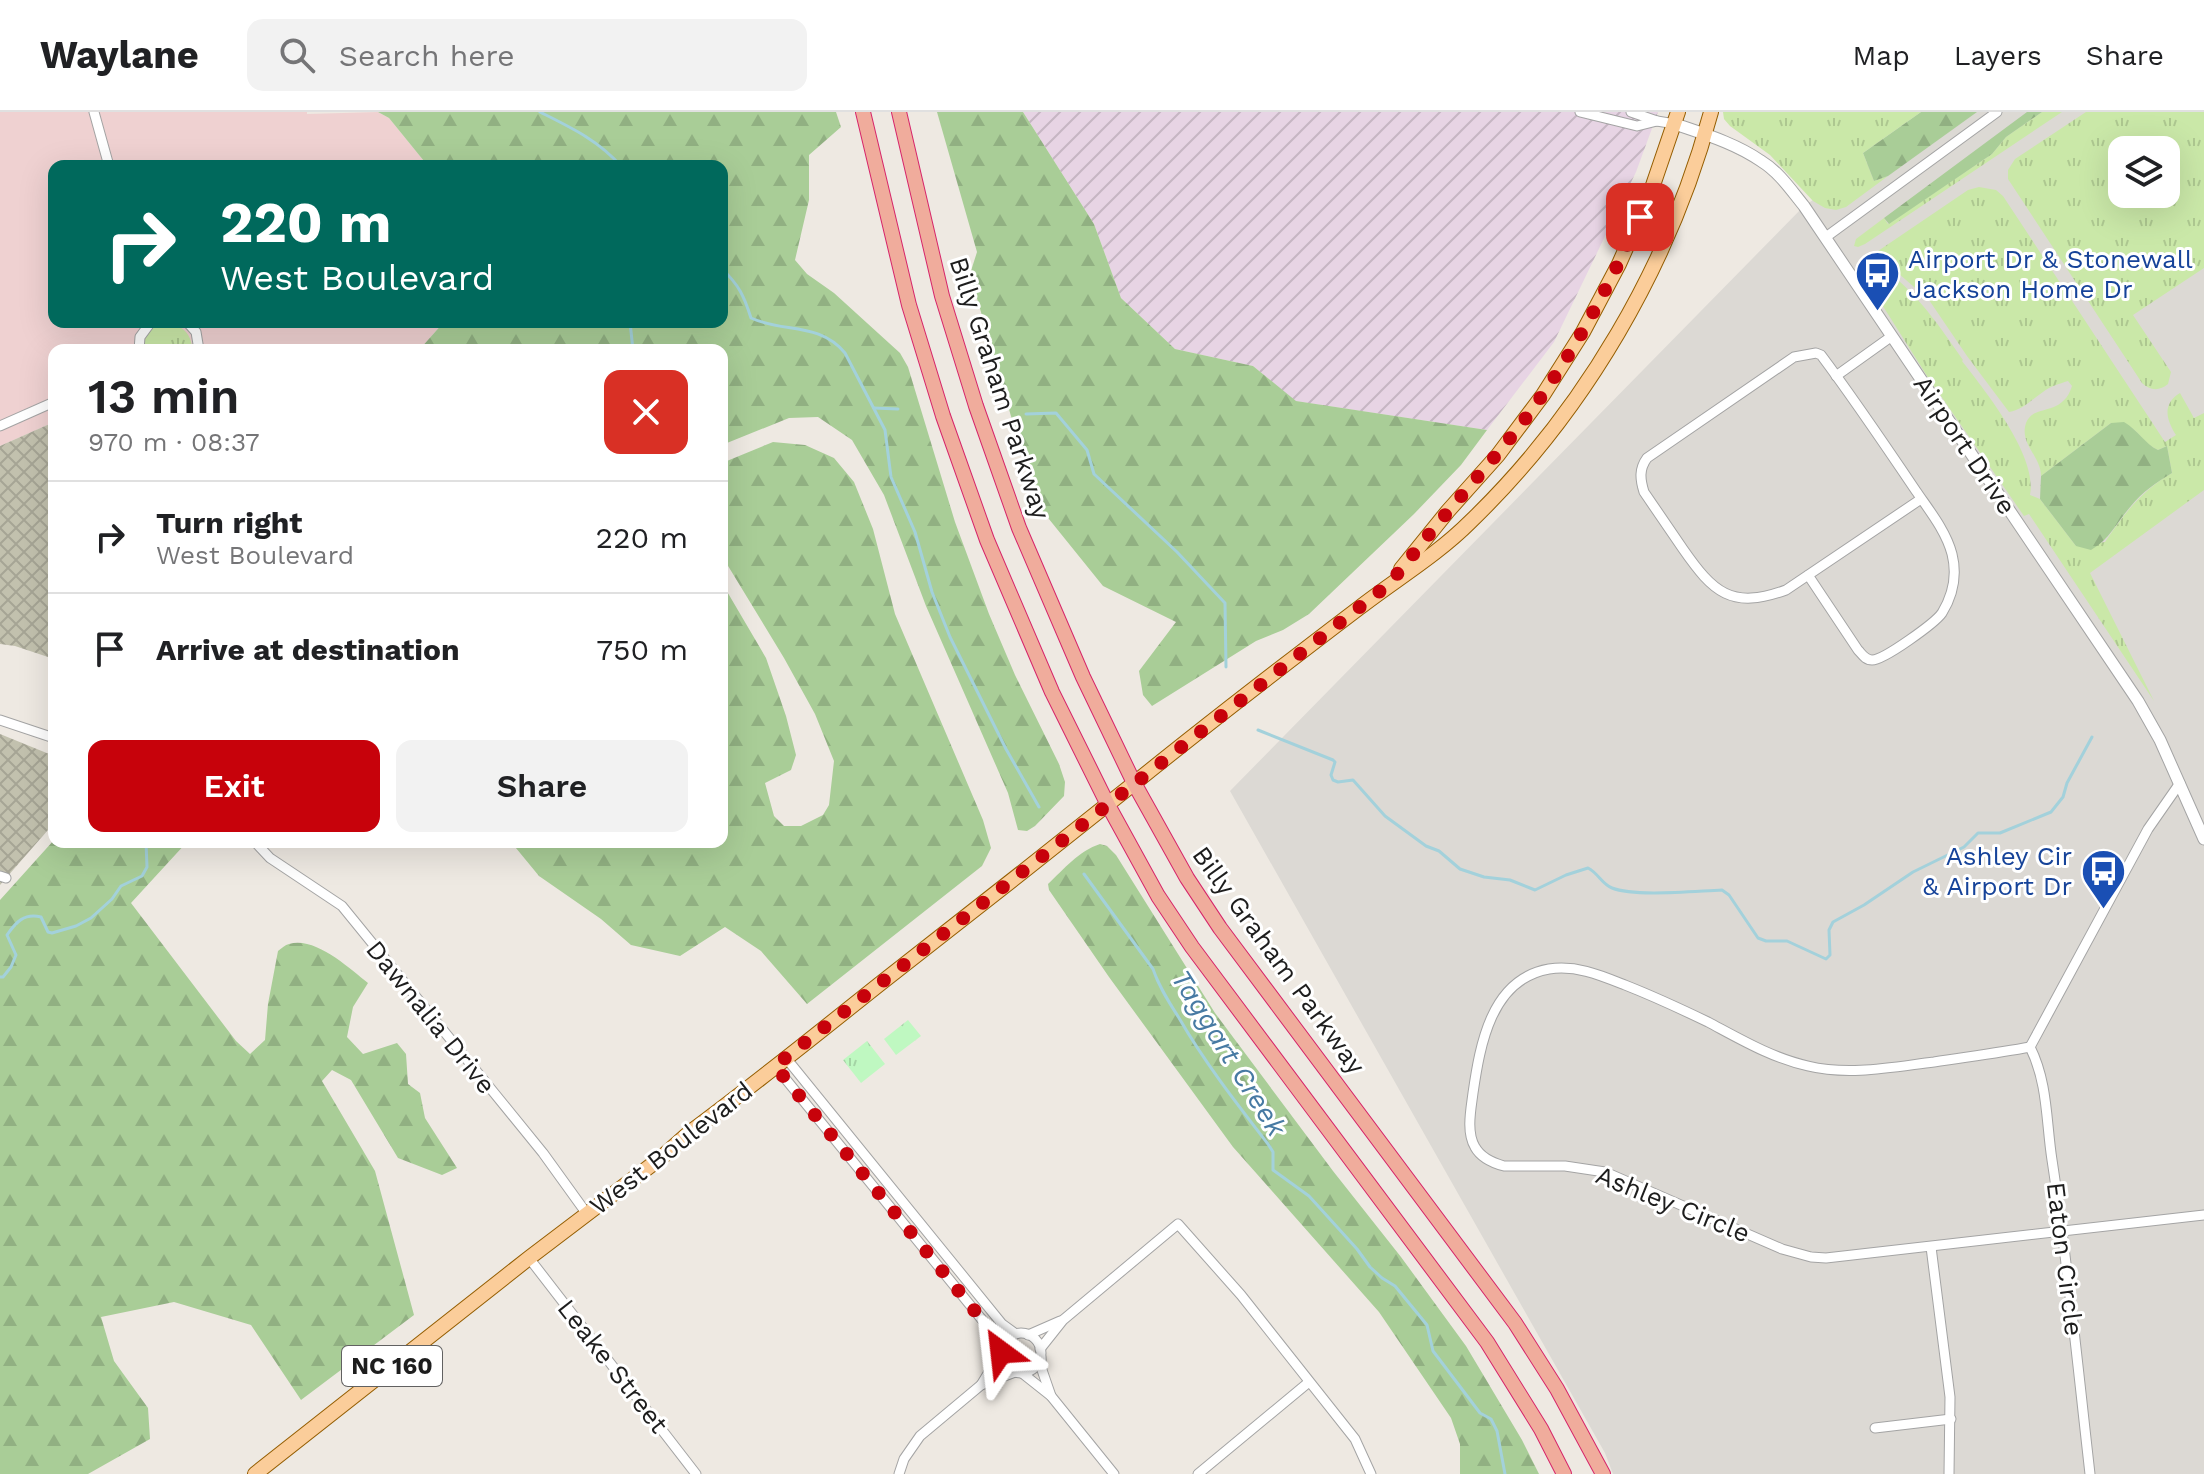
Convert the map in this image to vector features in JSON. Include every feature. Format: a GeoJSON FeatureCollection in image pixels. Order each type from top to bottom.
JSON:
{"type":"FeatureCollection","features":[{"type":"Feature","properties":{"kind":"highway"},"geometry":{"type":"LineString","coordinates":[[863,112],[909,305],[958,463],[1019,616],[1108,805],[1158,896],[1192,947],[1487,1342],[1541,1429],[1564,1474]]}},
{"type":"Feature","properties":{"kind":"highway","name":"Billy Graham Parkway"},"geometry":{"type":"LineString","coordinates":[[899,112],[942,296],[991,451],[1050,603],[1134,783],[1220,928],[1515,1323],[1557,1389],[1603,1474]]}},
{"type":"Feature","properties":{"kind":"main road","name":"West Boulevard"},"geometry":{"type":"LineString","coordinates":[[255,1474],[1469,523],[1520,469],[1567,409],[1609,347],[1647,278],[1678,209],[1711,112]]}},
{"type":"Feature","properties":{"kind":"main road","name":"West Boulevard"},"geometry":{"type":"LineString","coordinates":[[1389,584],[1498,455],[1543,395],[1583,332],[1619,264],[1650,194],[1677,118]]}},
{"type":"Feature","properties":{"kind":"street"},"geometry":{"type":"LineString","coordinates":[[94,112],[107,160]]}},
{"type":"Feature","properties":{"kind":"street","name":"Airport Drive"},"geometry":{"type":"LineString","coordinates":[[1580,112],[1637,126],[1677,118],[1705,135],[1738,147],[1774,171],[1826,237],[2121,675],[2160,740],[2204,839]]}},
{"type":"Feature","properties":{"kind":"street","name":"Airport Drive"},"geometry":{"type":"LineString","coordinates":[[1631,112],[1657,121]]}},
{"type":"Feature","properties":{"kind":"street"},"geometry":{"type":"LineString","coordinates":[[1826,237],[1997,112]]}},
{"type":"Feature","properties":{"kind":"street"},"geometry":{"type":"LineString","coordinates":[[1836,376],[1892,336]]}},
{"type":"Feature","properties":{"kind":"street"},"geometry":{"type":"LineString","coordinates":[[1808,575],[1865,658],[1872,660],[1917,634],[1941,614],[1951,595],[1955,573],[1949,544],[1921,499],[1821,355],[1794,357],[1647,458],[1641,470],[1644,492],[1701,574],[1712,587],[1747,599],[1786,590],[1808,575],[1921,499]]}},
{"type":"Feature","properties":{"kind":"street"},"geometry":{"type":"LineString","coordinates":[[0,426],[48,405]]}},
{"type":"Feature","properties":{"kind":"street"},"geometry":{"type":"LineString","coordinates":[[0,720],[48,736]]}},
{"type":"Feature","properties":{"kind":"street"},"geometry":{"type":"LineString","coordinates":[[2030,1047],[2148,829],[2180,783]]}},
{"type":"Feature","properties":{"kind":"street","name":"Dawnalia Drive"},"geometry":{"type":"LineString","coordinates":[[261,848],[270,858],[342,906],[543,1153],[587,1214]]}},
{"type":"Feature","properties":{"kind":"street","name":"Ashley Circle"},"geometry":{"type":"LineString","coordinates":[[2030,1047],[1887,1068],[1833,1070],[1811,1067],[1765,1051],[1595,972],[1549,969],[1525,977],[1508,991],[1487,1025],[1477,1062],[1470,1130],[1475,1148],[1489,1160],[1504,1166],[1565,1166],[1605,1172],[1782,1249],[1811,1257],[1931,1247],[2204,1215]]}},
{"type":"Feature","properties":{"kind":"street","name":"Eaton Circle"},"geometry":{"type":"LineString","coordinates":[[2030,1047],[2046,1095],[2090,1474]]}},
{"type":"Feature","properties":{"kind":"street"},"geometry":{"type":"LineString","coordinates":[[781,1062],[1002,1324],[1016,1334],[1028,1335],[1063,1320]]}},
{"type":"Feature","properties":{"kind":"street"},"geometry":{"type":"LineString","coordinates":[[781,1062],[988,1327],[1001,1350],[1004,1364],[1051,1396],[1114,1474]]}},
{"type":"Feature","properties":{"kind":"street"},"geometry":{"type":"LineString","coordinates":[[981,1385],[1034,1368],[1040,1353],[1063,1320],[1178,1224],[1241,1295],[1355,1439],[1371,1474]]}},
{"type":"Feature","properties":{"kind":"street"},"geometry":{"type":"LineString","coordinates":[[1931,1247],[1951,1419],[1949,1474]]}},
{"type":"Feature","properties":{"kind":"street","name":"Leake Street"},"geometry":{"type":"LineString","coordinates":[[529,1258],[696,1474]]}},
{"type":"Feature","properties":{"kind":"street"},"geometry":{"type":"LineString","coordinates":[[899,1474],[904,1459],[920,1436],[981,1385],[1005,1341],[1016,1334]]}},
{"type":"Feature","properties":{"kind":"street"},"geometry":{"type":"LineString","coordinates":[[1028,1335],[1038,1343],[1042,1370],[1051,1396]]}},
{"type":"Feature","properties":{"kind":"street"},"geometry":{"type":"LineString","coordinates":[[1198,1474],[1309,1382]]}},
{"type":"Feature","properties":{"kind":"street"},"geometry":{"type":"LineString","coordinates":[[1875,1428],[1951,1419]]}},
{"type":"Feature","properties":{"kind":"shaded area"},"geometry":{"type":"Polygon","coordinates":[[[0,112],[378,112],[389,118],[423,160],[48,160],[48,328],[439,328],[424,344],[48,344],[48,425],[0,446],[0,112]]]}},
{"type":"Feature","properties":{"kind":"shaded area"},"geometry":{"type":"Polygon","coordinates":[[[1023,112],[1658,112],[1636,172],[1554,342],[1487,430],[1295,401],[1253,366],[1175,349],[1121,298],[1094,224],[1023,112]]]}},
{"type":"Feature","properties":{"kind":"shaded area"},"geometry":{"type":"Polygon","coordinates":[[[1945,112],[2204,112],[2204,1474],[1613,1474],[1605,1453],[1230,791],[1804,206],[1945,112]]]}},
{"type":"Feature","properties":{"kind":"shaded area"},"geometry":{"type":"Polygon","coordinates":[[[48,425],[48,657],[0,644],[0,446],[48,425]]]}},
{"type":"Feature","properties":{"kind":"shaded area"},"geometry":{"type":"Polygon","coordinates":[[[0,734],[48,754],[48,830],[0,885],[0,734]]]}},
{"type":"Feature","properties":{"kind":"green space"},"geometry":{"type":"Polygon","coordinates":[[[378,112],[836,112],[841,127],[809,155],[809,200],[795,260],[807,274],[834,293],[900,353],[908,367],[955,522],[989,614],[1065,782],[1064,796],[1035,826],[1027,831],[1018,830],[1008,793],[926,606],[884,495],[852,440],[818,417],[789,418],[728,443],[728,344],[424,344],[439,328],[728,328],[728,160],[423,160],[389,118],[378,112]]]}},
{"type":"Feature","properties":{"kind":"green space"},"geometry":{"type":"Polygon","coordinates":[[[937,112],[1023,112],[1094,224],[1121,298],[1175,349],[1253,366],[1296,401],[1487,430],[1461,465],[1414,514],[1309,614],[1283,630],[1256,641],[1152,706],[1143,695],[1139,671],[1176,622],[1103,586],[1036,503],[970,274],[977,252],[937,112]]]}},
{"type":"Feature","properties":{"kind":"green space"},"geometry":{"type":"Polygon","coordinates":[[[1723,112],[1921,112],[1863,153],[1874,181],[1888,176],[1846,207],[1836,210],[1813,201],[1770,155],[1730,126],[1723,112]]]}},
{"type":"Feature","properties":{"kind":"green space"},"geometry":{"type":"Polygon","coordinates":[[[1921,112],[1977,112],[1888,176],[1874,181],[1863,153],[1921,112]]]}},
{"type":"Feature","properties":{"kind":"green space"},"geometry":{"type":"Polygon","coordinates":[[[2027,112],[2042,112],[2006,137],[1992,154],[1889,224],[1884,218],[2027,112]]]}},
{"type":"Feature","properties":{"kind":"green space"},"geometry":{"type":"Polygon","coordinates":[[[2042,112],[2062,112],[1865,244],[1854,246],[1856,239],[1884,218],[1888,224],[1992,154],[2006,137],[2042,112]]]}},
{"type":"Feature","properties":{"kind":"green space"},"geometry":{"type":"Polygon","coordinates":[[[2086,112],[2204,112],[2204,268],[2133,315],[2171,372],[2168,384],[2152,389],[2142,383],[2008,179],[2008,170],[2015,159],[2086,112]]]}},
{"type":"Feature","properties":{"kind":"green space"},"geometry":{"type":"Polygon","coordinates":[[[1979,187],[1996,190],[2003,196],[2165,442],[2176,435],[2168,412],[2174,397],[2180,393],[2194,418],[2204,413],[2204,490],[2090,573],[2154,701],[2029,514],[2024,516],[1927,376],[1862,273],[1863,264],[1869,258],[1898,280],[1932,317],[1996,406],[2018,443],[2030,479],[2030,495],[2040,499],[2076,546],[2105,542],[2134,503],[2172,473],[2167,446],[2158,450],[2133,429],[2111,423],[2041,476],[2038,462],[2025,437],[2026,423],[2035,413],[2062,402],[2072,386],[2068,381],[2055,385],[2023,407],[2009,412],[1929,300],[1883,260],[1878,251],[1968,190],[1979,187]]]}},
{"type":"Feature","properties":{"kind":"green space"},"geometry":{"type":"Polygon","coordinates":[[[155,328],[181,328],[191,344],[145,344],[149,332],[155,328]]]}},
{"type":"Feature","properties":{"kind":"green space"},"geometry":{"type":"Polygon","coordinates":[[[2124,422],[2158,450],[2167,446],[2172,473],[2140,496],[2098,546],[2091,550],[2076,546],[2040,499],[2041,476],[2111,423],[2124,422]]]}},
{"type":"Feature","properties":{"kind":"green space"},"geometry":{"type":"Polygon","coordinates":[[[773,442],[805,445],[834,458],[854,482],[873,529],[895,614],[983,820],[991,848],[982,866],[807,1004],[761,951],[725,927],[680,956],[631,945],[601,919],[539,876],[516,848],[728,848],[728,593],[766,658],[796,755],[791,770],[765,783],[774,816],[784,826],[801,826],[823,815],[829,805],[834,761],[815,714],[728,566],[728,461],[773,442]]]}},
{"type":"Feature","properties":{"kind":"green space"},"geometry":{"type":"Polygon","coordinates":[[[1100,844],[1116,855],[1215,1013],[1466,1346],[1539,1474],[1460,1474],[1460,1444],[1451,1418],[1379,1312],[1233,1147],[1109,977],[1049,890],[1048,884],[1079,856],[1100,844]]]}},
{"type":"Feature","properties":{"kind":"green space"},"geometry":{"type":"Polygon","coordinates":[[[48,847],[181,848],[131,903],[236,1041],[250,1054],[265,1040],[278,951],[285,946],[299,943],[320,949],[368,983],[353,1007],[347,1037],[363,1054],[397,1043],[406,1054],[408,1084],[420,1093],[425,1118],[457,1168],[442,1175],[398,1158],[351,1080],[332,1070],[322,1081],[375,1171],[414,1315],[301,1400],[251,1325],[174,1302],[101,1317],[114,1361],[148,1408],[150,1439],[88,1474],[0,1474],[0,900],[48,847]]]}},
{"type":"Feature","properties":{"kind":"green space"},"geometry":{"type":"Polygon","coordinates":[[[908,1020],[921,1036],[896,1055],[884,1039],[908,1020]]]}},
{"type":"Feature","properties":{"kind":"green space"},"geometry":{"type":"Polygon","coordinates":[[[867,1041],[885,1064],[861,1083],[843,1060],[867,1041]]]}},
{"type":"Feature","properties":{"kind":"waterway","name":"Taggart Creek"},"geometry":{"type":"LineString","coordinates":[[540,112],[593,141],[615,160]]}},
{"type":"Feature","properties":{"kind":"waterway","name":"Taggart Creek"},"geometry":{"type":"LineString","coordinates":[[728,275],[740,291],[751,318],[813,332],[835,343],[845,353],[885,430],[891,477],[915,532],[932,592],[950,637],[1039,807]]}},
{"type":"Feature","properties":{"kind":"waterway"},"geometry":{"type":"LineString","coordinates":[[631,328],[632,344]]}},
{"type":"Feature","properties":{"kind":"waterway"},"geometry":{"type":"LineString","coordinates":[[874,408],[898,409]]}},
{"type":"Feature","properties":{"kind":"waterway"},"geometry":{"type":"LineString","coordinates":[[1026,414],[1056,413],[1087,450],[1094,474],[1177,552],[1225,603],[1226,667]]}},
{"type":"Feature","properties":{"kind":"waterway"},"geometry":{"type":"LineString","coordinates":[[1258,730],[1333,760],[1333,780],[1353,780],[1385,816],[1426,846],[1439,851],[1460,869],[1484,877],[1510,880],[1535,890],[1588,868],[1609,886],[1622,891],[1666,893],[1722,890],[1729,895],[1758,938],[1787,941],[1826,959],[1830,955],[1829,930],[1833,922],[1913,872],[1964,847],[1978,833],[2000,833],[2051,812],[2063,797],[2067,783],[2092,737]]}},
{"type":"Feature","properties":{"kind":"waterway"},"geometry":{"type":"LineString","coordinates":[[0,977],[11,967],[16,955],[7,935],[17,923],[30,916],[41,917],[48,932],[52,933],[91,918],[121,886],[142,876],[147,867],[146,848]]}},
{"type":"Feature","properties":{"kind":"waterway","name":"Taggart Creek"},"geometry":{"type":"LineString","coordinates":[[1084,874],[1153,969],[1168,1000],[1210,1067],[1268,1144],[1273,1152],[1273,1170],[1309,1196],[1370,1267],[1395,1286],[1427,1325],[1433,1351],[1480,1413],[1491,1419],[1497,1431],[1505,1474]]}},
{"type":"Feature","properties":{"kind":"place","name":"Airport Dr & Stonewall Jackson Home Dr"},"geometry":{"type":"Point","coordinates":[1877,313]}},
{"type":"Feature","properties":{"kind":"place","name":"Ashley Cir & Airport Dr"},"geometry":{"type":"Point","coordinates":[2103,910]}},
{"type":"Feature","properties":{"kind":"route"},"geometry":{"type":"LineString","coordinates":[[1001,1352],[988,1327],[775,1066],[1389,584],[1498,455],[1543,395],[1583,332],[1640,217]]}}]}
